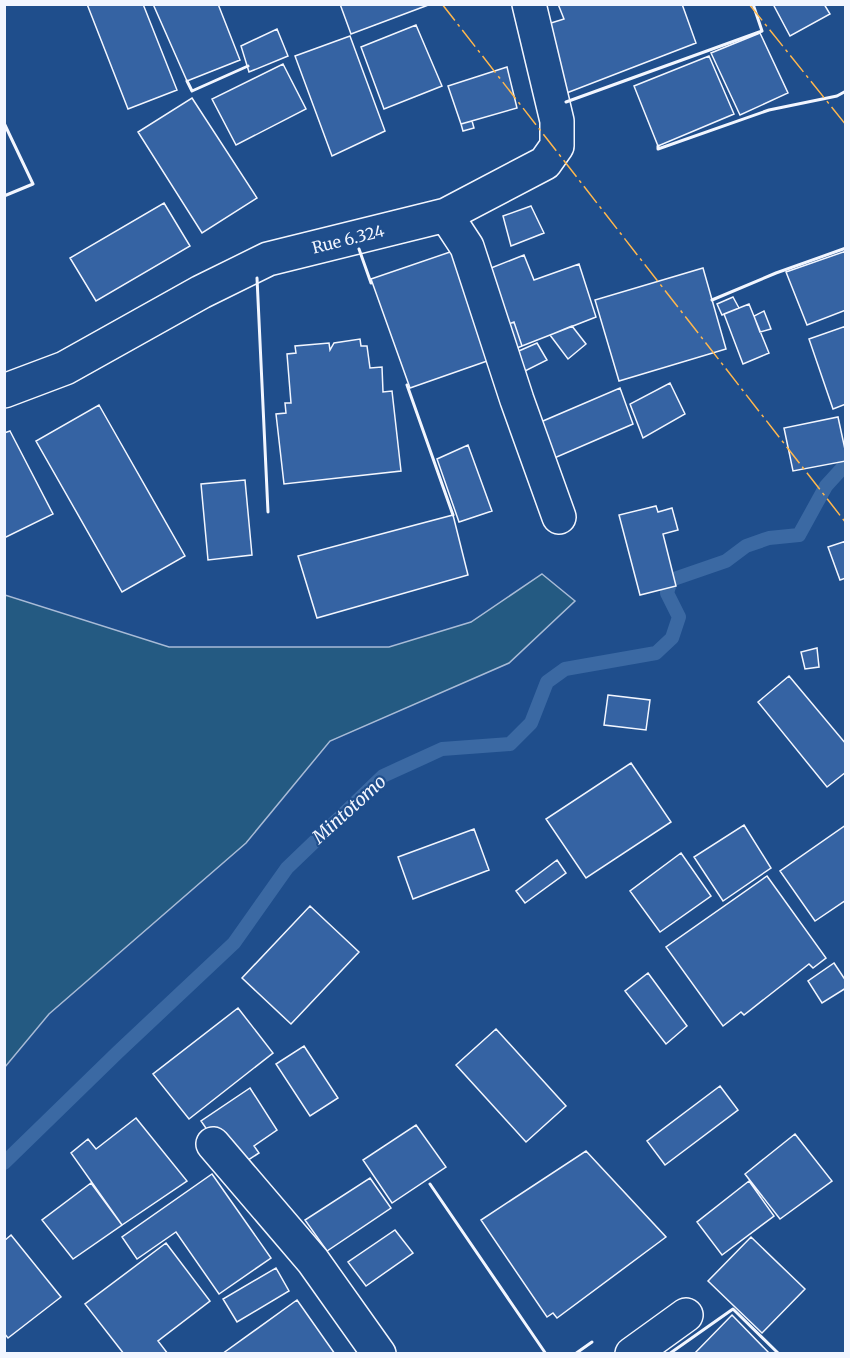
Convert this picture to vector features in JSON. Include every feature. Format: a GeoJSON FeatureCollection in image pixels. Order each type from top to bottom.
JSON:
{"type":"FeatureCollection","features":[{"type":"Feature","properties":{"kind":"street","name":"Rue 6.324"},"geometry":{"type":"LineString","coordinates":[[4,392],[64,368],[201,292],[268,259],[446,215],[545,163],[557,146],[557,121],[529,4]]}},
{"type":"Feature","properties":{"kind":"street"},"geometry":{"type":"LineString","coordinates":[[446,215],[467,247],[517,400],[559,517]]}},
{"type":"Feature","properties":{"kind":"street"},"geometry":{"type":"LineString","coordinates":[[213,1144],[313,1261],[379,1353]]}},
{"type":"Feature","properties":{"kind":"street"},"geometry":{"type":"LineString","coordinates":[[632,1353],[686,1315]]}},
{"type":"Feature","properties":{"kind":"shaded area"},"geometry":{"type":"Polygon","coordinates":[[[542,574],[575,601],[509,663],[330,741],[246,843],[49,1014],[5,1067],[5,595],[169,647],[389,647],[471,622],[542,574]]]}},
{"type":"Feature","properties":{"kind":"building"},"geometry":{"type":"Polygon","coordinates":[[[87,4],[143,4],[177,90],[128,109],[87,4]]]}},
{"type":"Feature","properties":{"kind":"building"},"geometry":{"type":"Polygon","coordinates":[[[153,4],[218,4],[240,60],[187,81],[153,4]]]}},
{"type":"Feature","properties":{"kind":"building"},"geometry":{"type":"Polygon","coordinates":[[[340,4],[431,4],[351,34],[340,4]]]}},
{"type":"Feature","properties":{"kind":"building"},"geometry":{"type":"Polygon","coordinates":[[[558,4],[682,4],[696,43],[564,94],[538,27],[564,19],[558,4]]]}},
{"type":"Feature","properties":{"kind":"building"},"geometry":{"type":"Polygon","coordinates":[[[773,4],[824,4],[830,14],[790,36],[773,4]]]}},
{"type":"Feature","properties":{"kind":"building"},"geometry":{"type":"Polygon","coordinates":[[[416,25],[442,86],[384,109],[361,47],[416,25]]]}},
{"type":"Feature","properties":{"kind":"building"},"geometry":{"type":"Polygon","coordinates":[[[277,29],[288,56],[249,72],[241,46],[277,29]]]}},
{"type":"Feature","properties":{"kind":"building"},"geometry":{"type":"Polygon","coordinates":[[[760,33],[788,93],[740,115],[711,53],[760,33]]]}},
{"type":"Feature","properties":{"kind":"building"},"geometry":{"type":"Polygon","coordinates":[[[350,36],[385,131],[332,156],[295,56],[350,36]]]}},
{"type":"Feature","properties":{"kind":"building"},"geometry":{"type":"Polygon","coordinates":[[[709,56],[734,114],[658,146],[634,86],[709,56]]]}},
{"type":"Feature","properties":{"kind":"building"},"geometry":{"type":"Polygon","coordinates":[[[283,64],[306,109],[236,145],[212,99],[283,64]]]}},
{"type":"Feature","properties":{"kind":"building"},"geometry":{"type":"Polygon","coordinates":[[[507,67],[517,108],[461,124],[448,86],[507,67]]]}},
{"type":"Feature","properties":{"kind":"building"},"geometry":{"type":"Polygon","coordinates":[[[192,98],[257,198],[202,233],[138,132],[192,98]]]}},
{"type":"Feature","properties":{"kind":"building"},"geometry":{"type":"Polygon","coordinates":[[[472,121],[474,128],[463,131],[461,124],[472,121]]]}},
{"type":"Feature","properties":{"kind":"building"},"geometry":{"type":"Polygon","coordinates":[[[164,203],[190,246],[96,301],[70,258],[164,203]]]}},
{"type":"Feature","properties":{"kind":"building"},"geometry":{"type":"Polygon","coordinates":[[[531,206],[544,233],[511,246],[503,216],[531,206]]]}},
{"type":"Feature","properties":{"kind":"building"},"geometry":{"type":"Polygon","coordinates":[[[453,251],[490,360],[410,388],[371,279],[453,251]]]}},
{"type":"Feature","properties":{"kind":"building"},"geometry":{"type":"Polygon","coordinates":[[[846,251],[846,310],[807,325],[786,272],[846,251]]]}},
{"type":"Feature","properties":{"kind":"building"},"geometry":{"type":"Polygon","coordinates":[[[524,255],[534,280],[579,264],[596,317],[522,346],[514,322],[503,326],[481,272],[524,255]]]}},
{"type":"Feature","properties":{"kind":"building"},"geometry":{"type":"Polygon","coordinates":[[[703,268],[726,349],[619,381],[595,300],[703,268]]]}},
{"type":"Feature","properties":{"kind":"building"},"geometry":{"type":"Polygon","coordinates":[[[733,297],[739,308],[722,315],[717,304],[733,297]]]}},
{"type":"Feature","properties":{"kind":"building"},"geometry":{"type":"Polygon","coordinates":[[[749,304],[769,353],[743,364],[724,314],[749,304]]]}},
{"type":"Feature","properties":{"kind":"building"},"geometry":{"type":"Polygon","coordinates":[[[764,311],[771,329],[760,332],[754,316],[764,311]]]}},
{"type":"Feature","properties":{"kind":"building"},"geometry":{"type":"Polygon","coordinates":[[[514,322],[522,346],[512,350],[503,326],[514,322]]]}},
{"type":"Feature","properties":{"kind":"building"},"geometry":{"type":"Polygon","coordinates":[[[572,326],[586,344],[568,359],[550,335],[572,326]]]}},
{"type":"Feature","properties":{"kind":"building"},"geometry":{"type":"Polygon","coordinates":[[[846,326],[846,404],[833,409],[809,339],[846,326]]]}},
{"type":"Feature","properties":{"kind":"building"},"geometry":{"type":"Polygon","coordinates":[[[360,339],[361,346],[367,346],[370,368],[382,367],[383,392],[392,391],[401,471],[284,484],[276,414],[286,413],[285,403],[291,403],[287,354],[296,353],[295,346],[329,343],[330,350],[334,343],[360,339]]]}},
{"type":"Feature","properties":{"kind":"building"},"geometry":{"type":"Polygon","coordinates":[[[537,343],[547,360],[521,373],[512,354],[537,343]]]}},
{"type":"Feature","properties":{"kind":"building"},"geometry":{"type":"Polygon","coordinates":[[[670,383],[685,414],[643,438],[630,404],[670,383]]]}},
{"type":"Feature","properties":{"kind":"building"},"geometry":{"type":"Polygon","coordinates":[[[620,388],[633,424],[552,459],[536,424],[620,388]]]}},
{"type":"Feature","properties":{"kind":"building"},"geometry":{"type":"Polygon","coordinates":[[[99,405],[185,556],[122,592],[36,441],[99,405]]]}},
{"type":"Feature","properties":{"kind":"building"},"geometry":{"type":"Polygon","coordinates":[[[838,417],[846,461],[793,471],[784,428],[838,417]]]}},
{"type":"Feature","properties":{"kind":"building"},"geometry":{"type":"Polygon","coordinates":[[[10,431],[53,514],[4,538],[4,433],[10,431]]]}},
{"type":"Feature","properties":{"kind":"building"},"geometry":{"type":"Polygon","coordinates":[[[468,445],[492,511],[459,522],[437,459],[468,445]]]}},
{"type":"Feature","properties":{"kind":"building"},"geometry":{"type":"Polygon","coordinates":[[[245,480],[252,555],[208,560],[201,484],[245,480]]]}},
{"type":"Feature","properties":{"kind":"building"},"geometry":{"type":"Polygon","coordinates":[[[656,506],[658,512],[672,508],[678,530],[663,534],[676,586],[640,595],[619,515],[656,506]]]}},
{"type":"Feature","properties":{"kind":"building"},"geometry":{"type":"Polygon","coordinates":[[[453,515],[468,575],[317,618],[298,556],[453,515]]]}},
{"type":"Feature","properties":{"kind":"building"},"geometry":{"type":"Polygon","coordinates":[[[846,541],[846,578],[840,580],[828,547],[846,541]]]}},
{"type":"Feature","properties":{"kind":"building"},"geometry":{"type":"Polygon","coordinates":[[[817,648],[819,667],[805,669],[801,652],[817,648]]]}},
{"type":"Feature","properties":{"kind":"building"},"geometry":{"type":"Polygon","coordinates":[[[789,676],[846,744],[846,772],[827,787],[758,702],[789,676]]]}},
{"type":"Feature","properties":{"kind":"building"},"geometry":{"type":"Polygon","coordinates":[[[608,695],[650,700],[646,730],[604,725],[608,695]]]}},
{"type":"Feature","properties":{"kind":"building"},"geometry":{"type":"Polygon","coordinates":[[[631,763],[671,822],[586,878],[546,819],[631,763]]]}},
{"type":"Feature","properties":{"kind":"building"},"geometry":{"type":"Polygon","coordinates":[[[744,825],[771,868],[723,901],[694,857],[744,825]]]}},
{"type":"Feature","properties":{"kind":"building"},"geometry":{"type":"Polygon","coordinates":[[[846,825],[846,900],[815,921],[780,871],[846,825]]]}},
{"type":"Feature","properties":{"kind":"building"},"geometry":{"type":"Polygon","coordinates":[[[474,829],[489,870],[413,899],[398,857],[474,829]]]}},
{"type":"Feature","properties":{"kind":"building"},"geometry":{"type":"Polygon","coordinates":[[[681,853],[711,896],[660,932],[630,891],[681,853]]]}},
{"type":"Feature","properties":{"kind":"building"},"geometry":{"type":"Polygon","coordinates":[[[557,860],[566,873],[525,903],[516,891],[557,860]]]}},
{"type":"Feature","properties":{"kind":"building"},"geometry":{"type":"Polygon","coordinates":[[[767,876],[826,958],[813,968],[809,964],[744,1015],[741,1012],[723,1026],[666,947],[767,876]]]}},
{"type":"Feature","properties":{"kind":"building"},"geometry":{"type":"Polygon","coordinates":[[[310,906],[359,952],[291,1024],[242,978],[310,906]]]}},
{"type":"Feature","properties":{"kind":"building"},"geometry":{"type":"Polygon","coordinates":[[[834,963],[846,981],[846,988],[822,1003],[808,981],[834,963]]]}},
{"type":"Feature","properties":{"kind":"building"},"geometry":{"type":"Polygon","coordinates":[[[648,973],[687,1026],[666,1044],[625,991],[648,973]]]}},
{"type":"Feature","properties":{"kind":"building"},"geometry":{"type":"Polygon","coordinates":[[[238,1008],[273,1053],[189,1119],[153,1074],[238,1008]]]}},
{"type":"Feature","properties":{"kind":"building"},"geometry":{"type":"Polygon","coordinates":[[[496,1029],[566,1106],[526,1142],[456,1065],[496,1029]]]}},
{"type":"Feature","properties":{"kind":"building"},"geometry":{"type":"Polygon","coordinates":[[[304,1046],[338,1098],[310,1116],[276,1064],[304,1046]]]}},
{"type":"Feature","properties":{"kind":"building"},"geometry":{"type":"Polygon","coordinates":[[[720,1086],[738,1110],[665,1165],[647,1141],[720,1086]]]}},
{"type":"Feature","properties":{"kind":"building"},"geometry":{"type":"Polygon","coordinates":[[[250,1088],[277,1130],[254,1146],[259,1153],[236,1168],[230,1163],[201,1121],[250,1088]]]}},
{"type":"Feature","properties":{"kind":"building"},"geometry":{"type":"Polygon","coordinates":[[[136,1118],[187,1181],[122,1225],[71,1153],[88,1139],[96,1149],[136,1118]]]}},
{"type":"Feature","properties":{"kind":"building"},"geometry":{"type":"Polygon","coordinates":[[[416,1125],[446,1167],[392,1203],[363,1160],[416,1125]]]}},
{"type":"Feature","properties":{"kind":"building"},"geometry":{"type":"Polygon","coordinates":[[[795,1134],[832,1181],[780,1219],[745,1174],[795,1134]]]}},
{"type":"Feature","properties":{"kind":"building"},"geometry":{"type":"Polygon","coordinates":[[[586,1151],[666,1237],[557,1318],[553,1313],[547,1317],[481,1220],[586,1151]]]}},
{"type":"Feature","properties":{"kind":"building"},"geometry":{"type":"Polygon","coordinates":[[[212,1174],[271,1258],[219,1294],[176,1232],[137,1259],[122,1237],[212,1174]]]}},
{"type":"Feature","properties":{"kind":"building"},"geometry":{"type":"Polygon","coordinates":[[[370,1178],[391,1208],[327,1251],[305,1220],[370,1178]]]}},
{"type":"Feature","properties":{"kind":"building"},"geometry":{"type":"Polygon","coordinates":[[[749,1181],[774,1216],[722,1255],[697,1222],[749,1181]]]}},
{"type":"Feature","properties":{"kind":"building"},"geometry":{"type":"Polygon","coordinates":[[[91,1183],[122,1225],[73,1259],[42,1220],[91,1183]]]}},
{"type":"Feature","properties":{"kind":"building"},"geometry":{"type":"Polygon","coordinates":[[[395,1230],[413,1253],[366,1286],[348,1262],[395,1230]]]}},
{"type":"Feature","properties":{"kind":"building"},"geometry":{"type":"Polygon","coordinates":[[[11,1235],[61,1297],[8,1338],[4,1333],[4,1241],[11,1235]]]}},
{"type":"Feature","properties":{"kind":"building"},"geometry":{"type":"Polygon","coordinates":[[[751,1237],[805,1289],[762,1333],[708,1281],[751,1237]]]}},
{"type":"Feature","properties":{"kind":"building"},"geometry":{"type":"Polygon","coordinates":[[[166,1243],[210,1301],[158,1341],[168,1354],[124,1354],[85,1304],[166,1243]]]}},
{"type":"Feature","properties":{"kind":"building"},"geometry":{"type":"Polygon","coordinates":[[[276,1268],[289,1291],[237,1322],[223,1299],[276,1268]]]}},
{"type":"Feature","properties":{"kind":"building"},"geometry":{"type":"Polygon","coordinates":[[[297,1300],[335,1354],[222,1354],[297,1300]]]}},
{"type":"Feature","properties":{"kind":"building"},"geometry":{"type":"Polygon","coordinates":[[[732,1315],[770,1354],[694,1354],[732,1315]]]}},
{"type":"Feature","properties":{"kind":"waterway","name":"Mintotomo"},"geometry":{"type":"LineString","coordinates":[[4,1163],[234,943],[287,868],[383,776],[442,749],[510,744],[531,723],[547,682],[565,669],[656,653],[672,638],[679,617],[667,593],[671,580],[726,561],[746,546],[769,538],[799,535],[826,486],[846,464]]}},
{"type":"Feature","properties":{"kind":"wall"},"geometry":{"type":"LineString","coordinates":[[566,102],[762,31],[753,4]]}},
{"type":"Feature","properties":{"kind":"wall"},"geometry":{"type":"LineString","coordinates":[[187,81],[192,91],[248,66]]}},
{"type":"Feature","properties":{"kind":"wall"},"geometry":{"type":"LineString","coordinates":[[658,146],[658,149],[769,110],[837,96],[846,91]]}},
{"type":"Feature","properties":{"kind":"wall"},"geometry":{"type":"LineString","coordinates":[[4,123],[33,184],[4,196]]}},
{"type":"Feature","properties":{"kind":"wall"},"geometry":{"type":"LineString","coordinates":[[712,300],[776,273],[846,248]]}},
{"type":"Feature","properties":{"kind":"wall"},"geometry":{"type":"LineString","coordinates":[[359,249],[371,283]]}},
{"type":"Feature","properties":{"kind":"wall"},"geometry":{"type":"LineString","coordinates":[[257,278],[268,512]]}},
{"type":"Feature","properties":{"kind":"wall"},"geometry":{"type":"LineString","coordinates":[[407,385],[453,515]]}},
{"type":"Feature","properties":{"kind":"wall"},"geometry":{"type":"LineString","coordinates":[[430,1184],[546,1354]]}},
{"type":"Feature","properties":{"kind":"wall"},"geometry":{"type":"LineString","coordinates":[[669,1354],[733,1309],[779,1354]]}},
{"type":"Feature","properties":{"kind":"wall"},"geometry":{"type":"LineString","coordinates":[[575,1354],[592,1342]]}},
{"type":"Feature","properties":{"kind":"power"},"geometry":{"type":"LineString","coordinates":[[442,4],[846,523]]}},
{"type":"Feature","properties":{"kind":"power"},"geometry":{"type":"LineString","coordinates":[[749,4],[846,125]]}}]}
